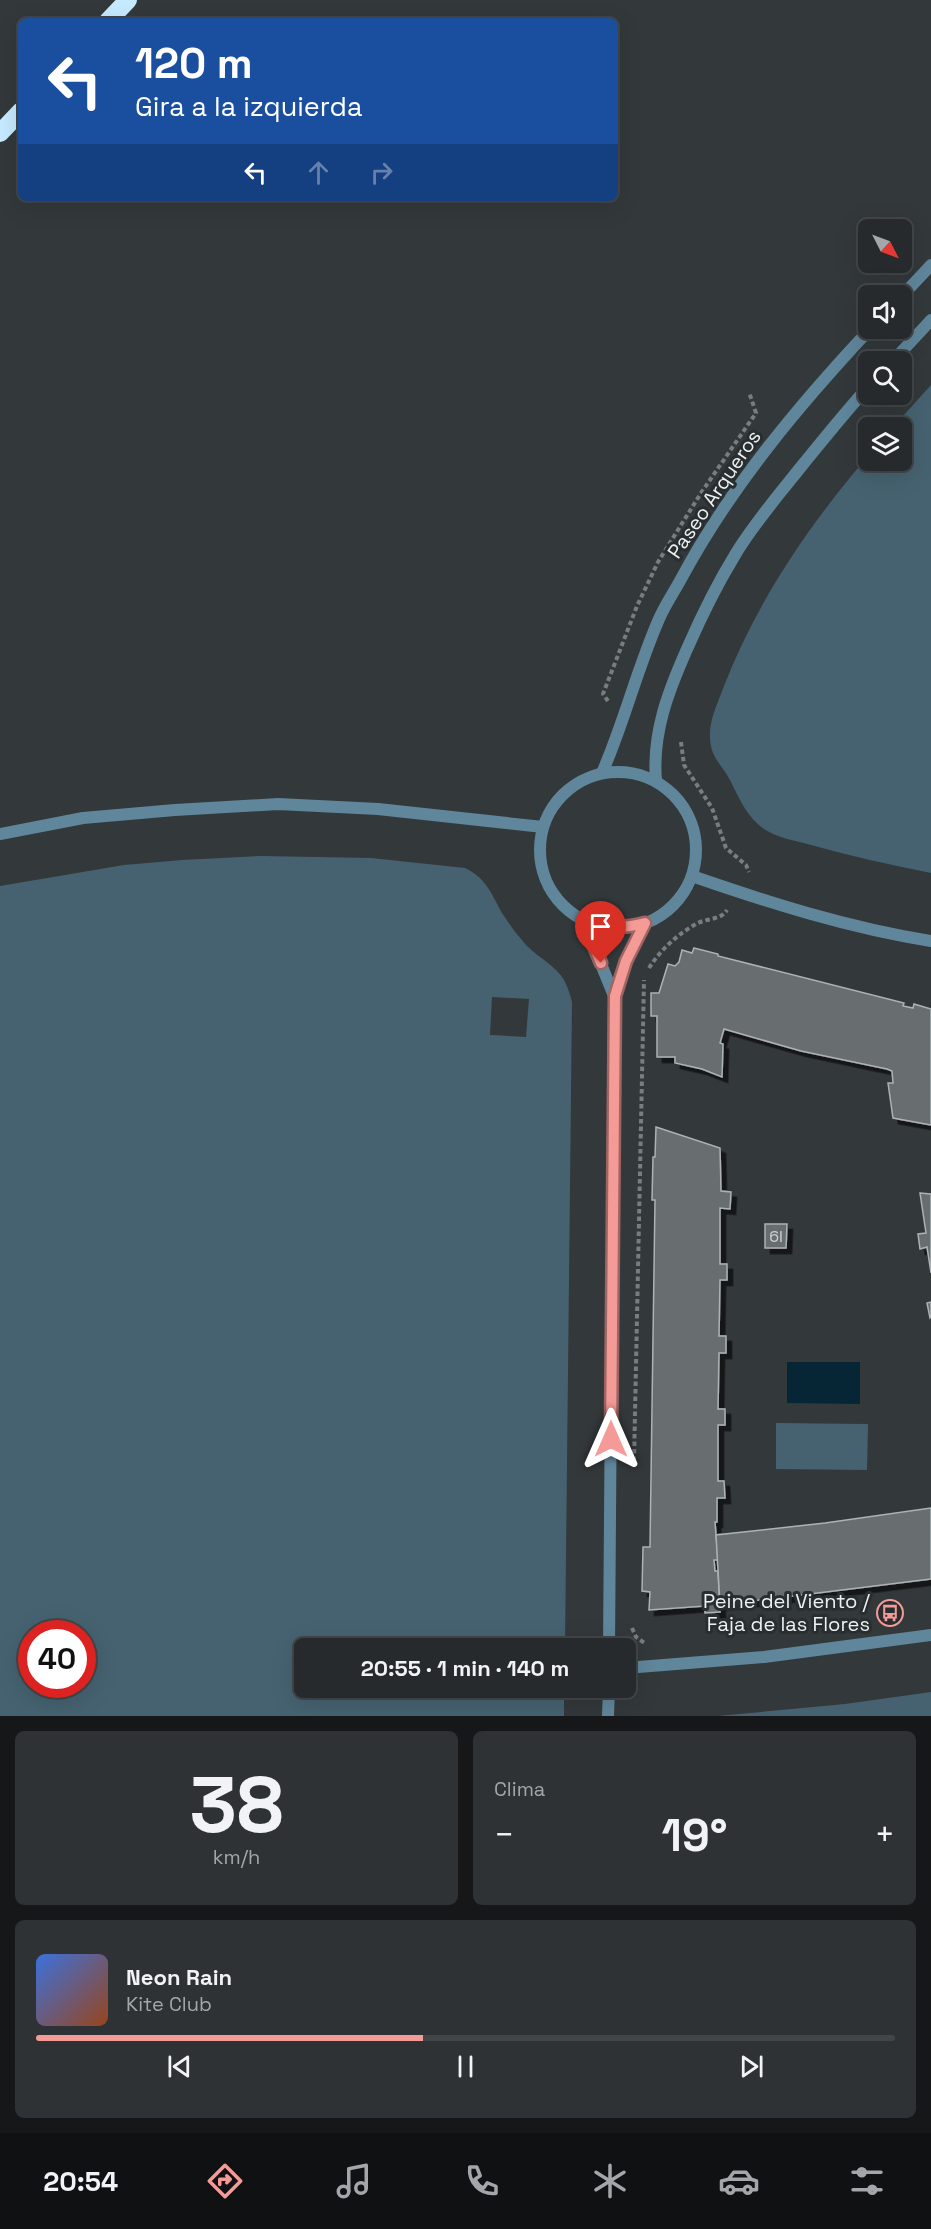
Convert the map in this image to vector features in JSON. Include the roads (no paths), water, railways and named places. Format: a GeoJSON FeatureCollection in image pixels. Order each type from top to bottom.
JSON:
{"type":"FeatureCollection","features":[{"type":"Feature","properties":{"kind":"highway"},"geometry":{"type":"LineString","coordinates":[[111,18],[128,0]]}},
{"type":"Feature","properties":{"kind":"highway"},"geometry":{"type":"LineString","coordinates":[[0,133],[18,114]]}},
{"type":"Feature","properties":{"kind":"street"},"geometry":{"type":"LineString","coordinates":[[912,285],[931,265]]}},
{"type":"Feature","properties":{"kind":"street"},"geometry":{"type":"LineString","coordinates":[[902,351],[931,320]]}},
{"type":"Feature","properties":{"kind":"street","name":"Paseo Arqueros"},"geometry":{"type":"LineString","coordinates":[[602,773],[660,618],[700,543],[749,471],[825,378],[861,339]]}},
{"type":"Feature","properties":{"kind":"street"},"geometry":{"type":"LineString","coordinates":[[657,781],[655,760],[660,719],[677,672],[707,604],[736,554],[772,503],[858,398]]}},
{"type":"Feature","properties":{"kind":"street"},"geometry":{"type":"LineString","coordinates":[[630,772],[657,781],[678,798],[692,822],[696,848],[692,876],[685,891],[674,904],[645,923],[614,928],[598,926],[583,920],[558,901],[543,874],[540,843],[549,812],[559,798],[572,787],[586,778],[602,773],[630,772]]}},
{"type":"Feature","properties":{"kind":"street"},"geometry":{"type":"LineString","coordinates":[[0,834],[84,818],[278,804],[378,809],[543,827]]}},
{"type":"Feature","properties":{"kind":"street"},"geometry":{"type":"LineString","coordinates":[[692,876],[815,916],[931,941]]}},
{"type":"Feature","properties":{"kind":"street"},"geometry":{"type":"LineString","coordinates":[[583,920],[615,996]]}},
{"type":"Feature","properties":{"kind":"street"},"geometry":{"type":"LineString","coordinates":[[609,1638],[615,996],[626,961],[645,923]]}},
{"type":"Feature","properties":{"kind":"street"},"geometry":{"type":"LineString","coordinates":[[636,1667],[764,1657],[931,1635]]}},
{"type":"Feature","properties":{"kind":"street"},"geometry":{"type":"LineString","coordinates":[[608,1716],[609,1698]]}},
{"type":"Feature","properties":{"kind":"place","name":"Peine del Viento / Faja de las Flores"},"geometry":{"type":"Point","coordinates":[890,1613]}}]}
